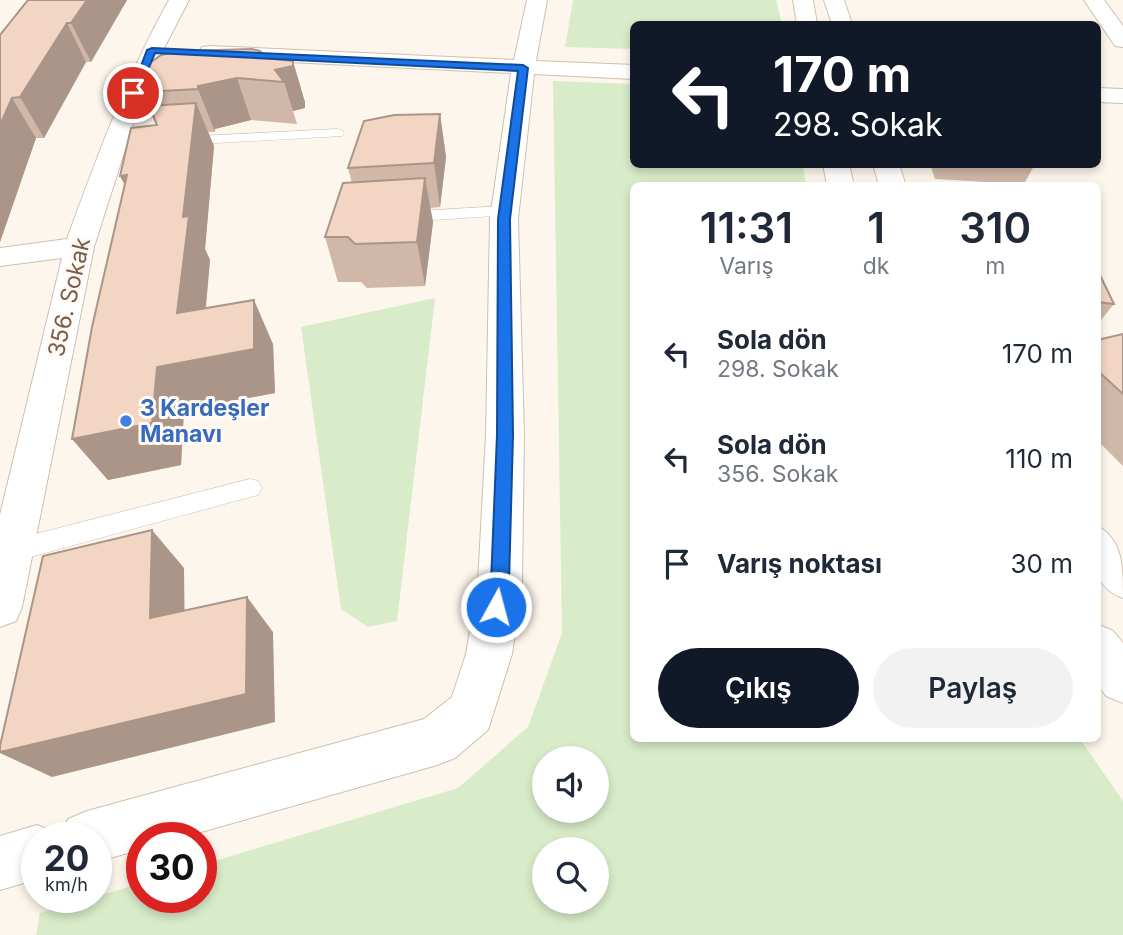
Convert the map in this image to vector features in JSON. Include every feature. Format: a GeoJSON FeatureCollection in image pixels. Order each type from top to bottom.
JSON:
{"type":"FeatureCollection","features":[{"type":"Feature","properties":{"kind":"street","name":"356. Sokak"},"geometry":{"type":"LineString","coordinates":[[0,607],[79,247],[120,144],[173,51],[179,0]]}},
{"type":"Feature","properties":{"kind":"street"},"geometry":{"type":"LineString","coordinates":[[112,831],[437,740],[471,713],[489,654],[500,583],[505,435],[504,212],[523,68],[537,0]]}},
{"type":"Feature","properties":{"kind":"street"},"geometry":{"type":"LineString","coordinates":[[803,0],[806,21]]}},
{"type":"Feature","properties":{"kind":"street"},"geometry":{"type":"LineString","coordinates":[[834,0],[841,21]]}},
{"type":"Feature","properties":{"kind":"street"},"geometry":{"type":"LineString","coordinates":[[1094,0],[1123,41]]}},
{"type":"Feature","properties":{"kind":"street"},"geometry":{"type":"LineString","coordinates":[[173,51],[630,72]]}},
{"type":"Feature","properties":{"kind":"street"},"geometry":{"type":"LineString","coordinates":[[1101,94],[1123,96]]}},
{"type":"Feature","properties":{"kind":"street"},"geometry":{"type":"LineString","coordinates":[[0,257],[79,247]]}},
{"type":"Feature","properties":{"kind":"street"},"geometry":{"type":"LineString","coordinates":[[1101,549],[1123,579]]}},
{"type":"Feature","properties":{"kind":"street"},"geometry":{"type":"LineString","coordinates":[[1101,651],[1123,680]]}},
{"type":"Feature","properties":{"kind":"street"},"geometry":{"type":"LineString","coordinates":[[0,863],[21,857]]}},
{"type":"Feature","properties":{"kind":"lane"},"geometry":{"type":"LineString","coordinates":[[165,142],[337,133]]}},
{"type":"Feature","properties":{"kind":"lane"},"geometry":{"type":"LineString","coordinates":[[386,218],[504,212]]}},
{"type":"Feature","properties":{"kind":"lane"},"geometry":{"type":"LineString","coordinates":[[12,551],[250,488]]}},
{"type":"Feature","properties":{"kind":"green space"},"geometry":{"type":"Polygon","coordinates":[[[573,0],[776,0],[781,21],[630,21],[630,49],[565,47],[573,0]]]}},
{"type":"Feature","properties":{"kind":"green space"},"geometry":{"type":"Polygon","coordinates":[[[553,81],[630,84],[630,168],[803,168],[806,182],[630,182],[630,742],[1082,742],[1123,801],[1123,935],[36,935],[40,913],[112,913],[112,892],[126,888],[126,913],[217,913],[217,860],[458,788],[528,727],[562,633],[553,81]]]}},
{"type":"Feature","properties":{"kind":"green space"},"geometry":{"type":"Polygon","coordinates":[[[435,298],[397,621],[368,627],[341,609],[301,327],[435,298]]]}},
{"type":"Feature","properties":{"kind":"building"},"geometry":{"type":"Polygon","coordinates":[[[28,0],[87,0],[71,23],[67,23],[20,97],[12,98],[0,125],[0,35],[28,0]]]}},
{"type":"Feature","properties":{"kind":"building"},"geometry":{"type":"Polygon","coordinates":[[[181,51],[260,51],[266,58],[293,61],[293,66],[275,70],[284,82],[237,78],[198,86],[198,89],[144,92],[142,75],[146,66],[161,55],[181,51]]]}},
{"type":"Feature","properties":{"kind":"building"},"geometry":{"type":"Polygon","coordinates":[[[196,103],[183,217],[189,216],[177,313],[254,300],[254,349],[157,367],[152,423],[72,439],[92,327],[127,175],[120,176],[131,128],[157,125],[149,106],[196,103]]]}},
{"type":"Feature","properties":{"kind":"building"},"geometry":{"type":"Polygon","coordinates":[[[440,114],[434,163],[348,168],[364,121],[394,115],[440,114]]]}},
{"type":"Feature","properties":{"kind":"building"},"geometry":{"type":"Polygon","coordinates":[[[425,178],[417,242],[355,244],[348,237],[325,237],[343,183],[425,178]]]}},
{"type":"Feature","properties":{"kind":"building"},"geometry":{"type":"Polygon","coordinates":[[[1101,277],[1114,304],[1101,302],[1101,277]]]}},
{"type":"Feature","properties":{"kind":"building"},"geometry":{"type":"Polygon","coordinates":[[[1123,334],[1123,394],[1101,374],[1101,339],[1123,334]]]}},
{"type":"Feature","properties":{"kind":"building"},"geometry":{"type":"Polygon","coordinates":[[[152,530],[150,618],[247,597],[246,694],[0,752],[43,556],[152,530]]]}},
{"type":"Feature","properties":{"kind":"place","name":"3 Kardeşler Manavı"},"geometry":{"type":"Point","coordinates":[126,421]}},
{"type":"Feature","properties":{"kind":"route"},"geometry":{"type":"LineString","coordinates":[[133,93],[152,50],[523,68],[504,219],[505,435],[500,583],[496,607]]}}]}
